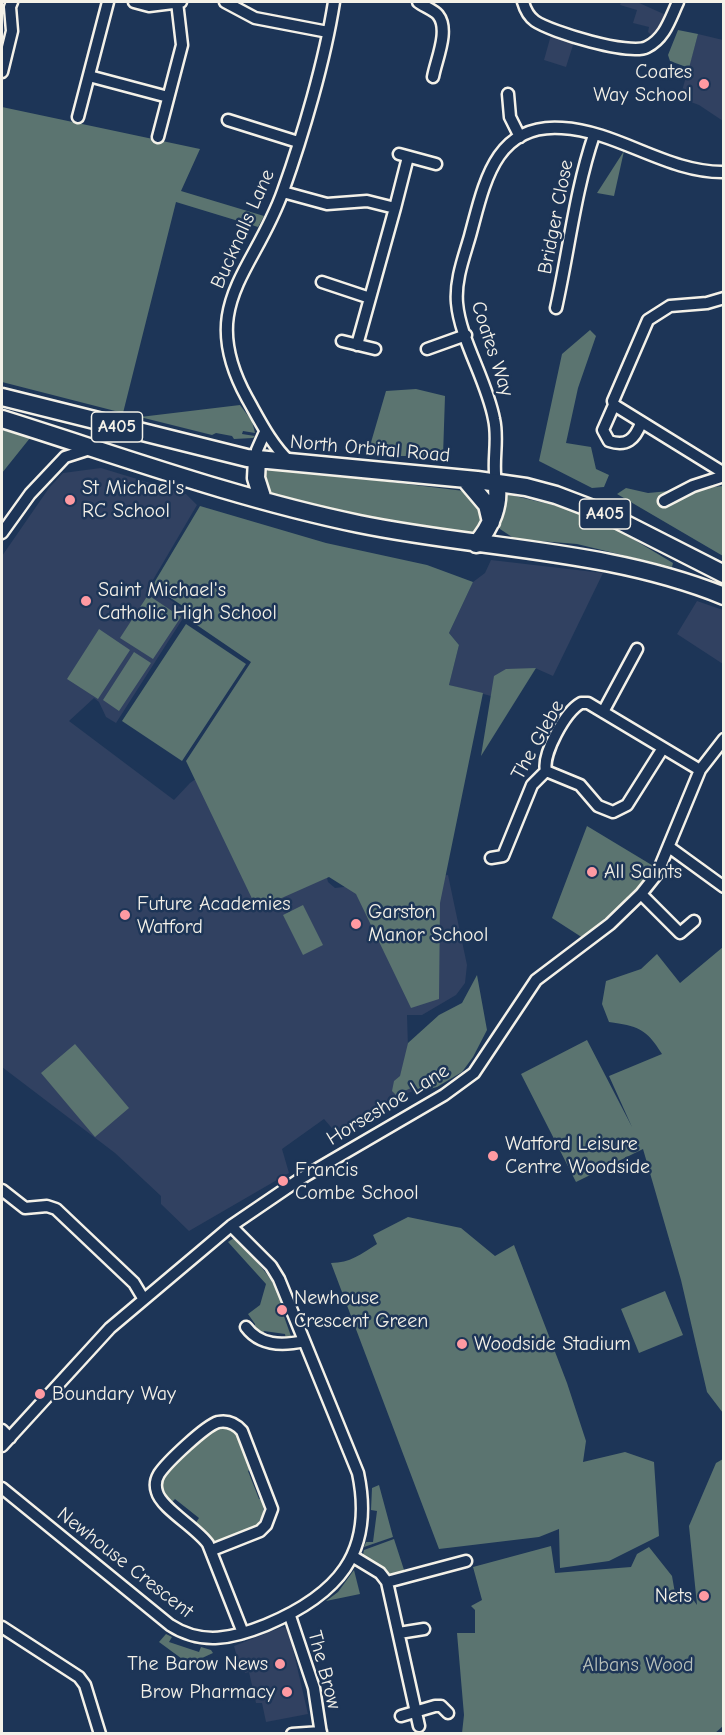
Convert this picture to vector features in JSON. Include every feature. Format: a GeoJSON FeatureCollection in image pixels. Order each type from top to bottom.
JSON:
{"type":"FeatureCollection","features":[{"type":"Feature","properties":{"kind":"highway","name":"North Orbital Road"},"geometry":{"type":"LineString","coordinates":[[2,397],[183,443],[234,453],[257,454],[290,462],[496,482],[556,495],[606,514],[723,574]]}},
{"type":"Feature","properties":{"kind":"highway","name":"A405"},"geometry":{"type":"LineString","coordinates":[[2,420],[263,500],[359,524],[476,544],[630,566],[723,596]]}},
{"type":"Feature","properties":{"kind":"highway"},"geometry":{"type":"LineString","coordinates":[[257,454],[256,478],[263,500]]}},
{"type":"Feature","properties":{"kind":"highway"},"geometry":{"type":"LineString","coordinates":[[465,478],[487,506],[491,522]]}},
{"type":"Feature","properties":{"kind":"highway"},"geometry":{"type":"LineString","coordinates":[[476,544],[491,522],[496,508],[496,482]]}},
{"type":"Feature","properties":{"kind":"street"},"geometry":{"type":"LineString","coordinates":[[2,72],[12,31],[10,7],[12,2]]}},
{"type":"Feature","properties":{"kind":"street"},"geometry":{"type":"LineString","coordinates":[[78,117],[108,2]]}},
{"type":"Feature","properties":{"kind":"street"},"geometry":{"type":"LineString","coordinates":[[134,2],[149,6],[179,2],[182,45],[158,137]]}},
{"type":"Feature","properties":{"kind":"street"},"geometry":{"type":"LineString","coordinates":[[225,2],[255,18],[328,32]]}},
{"type":"Feature","properties":{"kind":"street","name":"Bucknalls Lane"},"geometry":{"type":"LineString","coordinates":[[290,462],[265,432],[231,365],[227,344],[227,316],[237,280],[272,218],[283,192],[328,32],[334,2]]}},
{"type":"Feature","properties":{"kind":"street"},"geometry":{"type":"LineString","coordinates":[[417,2],[437,13],[441,22],[443,32],[434,77]]}},
{"type":"Feature","properties":{"kind":"street"},"geometry":{"type":"LineString","coordinates":[[523,2],[528,14],[544,25],[618,48],[638,50],[656,42],[663,34],[678,2]]}},
{"type":"Feature","properties":{"kind":"street"},"geometry":{"type":"LineString","coordinates":[[89,76],[168,97]]}},
{"type":"Feature","properties":{"kind":"street"},"geometry":{"type":"LineString","coordinates":[[508,94],[510,117],[520,137]]}},
{"type":"Feature","properties":{"kind":"street"},"geometry":{"type":"LineString","coordinates":[[228,120],[298,142]]}},
{"type":"Feature","properties":{"kind":"street","name":"Coates Way"},"geometry":{"type":"LineString","coordinates":[[496,482],[497,444],[492,406],[459,316],[457,287],[485,181],[498,156],[520,137],[532,131],[563,128],[594,135],[683,166],[723,172]]}},
{"type":"Feature","properties":{"kind":"street","name":"Bridger Close"},"geometry":{"type":"LineString","coordinates":[[556,308],[570,244],[579,182],[594,135]]}},
{"type":"Feature","properties":{"kind":"street"},"geometry":{"type":"LineString","coordinates":[[357,345],[395,208],[404,155],[436,164]]}},
{"type":"Feature","properties":{"kind":"street"},"geometry":{"type":"LineString","coordinates":[[283,192],[327,204],[367,201],[395,208]]}},
{"type":"Feature","properties":{"kind":"street"},"geometry":{"type":"LineString","coordinates":[[322,282],[370,298]]}},
{"type":"Feature","properties":{"kind":"street"},"geometry":{"type":"LineString","coordinates":[[641,423],[637,434],[630,440],[619,444],[609,441],[603,430],[614,405],[616,390],[648,320],[670,306],[707,303],[723,298]]}},
{"type":"Feature","properties":{"kind":"street"},"geometry":{"type":"LineString","coordinates":[[427,349],[466,336]]}},
{"type":"Feature","properties":{"kind":"street"},"geometry":{"type":"LineString","coordinates":[[342,341],[375,349]]}},
{"type":"Feature","properties":{"kind":"street"},"geometry":{"type":"LineString","coordinates":[[614,405],[723,475]]}},
{"type":"Feature","properties":{"kind":"street"},"geometry":{"type":"LineString","coordinates":[[257,454],[265,432]]}},
{"type":"Feature","properties":{"kind":"street"},"geometry":{"type":"LineString","coordinates":[[60,438],[65,457]]}},
{"type":"Feature","properties":{"kind":"street"},"geometry":{"type":"LineString","coordinates":[[2,533],[30,494],[65,457],[93,448]]}},
{"type":"Feature","properties":{"kind":"street"},"geometry":{"type":"LineString","coordinates":[[701,459],[701,482]]}},
{"type":"Feature","properties":{"kind":"street"},"geometry":{"type":"LineString","coordinates":[[664,501],[701,482],[723,475]]}},
{"type":"Feature","properties":{"kind":"street"},"geometry":{"type":"LineString","coordinates":[[603,712],[637,649]]}},
{"type":"Feature","properties":{"kind":"street","name":"The Glebe"},"geometry":{"type":"LineString","coordinates":[[491,858],[508,860],[532,785],[546,771],[545,755],[571,710],[581,703],[588,703],[700,770]]}},
{"type":"Feature","properties":{"kind":"street","name":"Horseshoe Lane"},"geometry":{"type":"LineString","coordinates":[[2,1446],[110,1328],[231,1226],[300,1179],[462,1083],[482,1062],[518,1004],[536,980],[610,924],[641,894],[657,874],[700,770],[723,739]]}},
{"type":"Feature","properties":{"kind":"street"},"geometry":{"type":"LineString","coordinates":[[546,771],[580,785],[598,806],[612,812],[627,805],[663,748]]}},
{"type":"Feature","properties":{"kind":"street"},"geometry":{"type":"LineString","coordinates":[[669,847],[723,887]]}},
{"type":"Feature","properties":{"kind":"street"},"geometry":{"type":"LineString","coordinates":[[641,894],[680,933],[694,921]]}},
{"type":"Feature","properties":{"kind":"street"},"geometry":{"type":"LineString","coordinates":[[2,1190],[26,1208],[47,1206],[56,1209],[130,1280],[143,1298]]}},
{"type":"Feature","properties":{"kind":"street","name":"Newhouse Crescent"},"geometry":{"type":"LineString","coordinates":[[2,1488],[180,1632],[210,1639],[243,1633],[290,1616],[322,1596],[352,1556],[361,1525],[363,1506],[358,1473],[275,1272],[231,1226]]}},
{"type":"Feature","properties":{"kind":"street"},"geometry":{"type":"LineString","coordinates":[[246,1327],[253,1336],[268,1344],[304,1341]]}},
{"type":"Feature","properties":{"kind":"street"},"geometry":{"type":"LineString","coordinates":[[212,1550],[260,1531],[266,1526],[272,1509],[242,1431],[238,1426],[224,1422],[211,1425],[156,1479],[158,1495],[201,1534],[212,1550],[243,1633]]}},
{"type":"Feature","properties":{"kind":"street"},"geometry":{"type":"LineString","coordinates":[[2,1430],[10,1438]]}},
{"type":"Feature","properties":{"kind":"street"},"geometry":{"type":"LineString","coordinates":[[352,1556],[380,1573],[387,1582],[419,1726]]}},
{"type":"Feature","properties":{"kind":"street"},"geometry":{"type":"LineString","coordinates":[[387,1582],[458,1560]]}},
{"type":"Feature","properties":{"kind":"street","name":"The Brow"},"geometry":{"type":"LineString","coordinates":[[290,1616],[314,1688],[321,1733]]}},
{"type":"Feature","properties":{"kind":"street"},"geometry":{"type":"LineString","coordinates":[[2,1627],[79,1677],[85,1685],[100,1734]]}},
{"type":"Feature","properties":{"kind":"street"},"geometry":{"type":"LineString","coordinates":[[399,1633],[424,1629]]}},
{"type":"Feature","properties":{"kind":"street"},"geometry":{"type":"LineString","coordinates":[[401,1716],[441,1706],[448,1713]]}},
{"type":"Feature","properties":{"kind":"street"},"geometry":{"type":"LineString","coordinates":[[292,1734],[321,1733]]}},
{"type":"Feature","properties":{"kind":"shaded area"},"geometry":{"type":"Polygon","coordinates":[[[621,2],[637,2],[666,15],[657,32],[652,36],[648,32],[649,27],[633,23],[637,10],[620,5],[621,2]]]}},
{"type":"Feature","properties":{"kind":"shaded area","name":"Coates Way School"},"geometry":{"type":"Polygon","coordinates":[[[698,34],[723,40],[723,121],[699,105],[680,98],[698,34]]]}},
{"type":"Feature","properties":{"kind":"shaded area"},"geometry":{"type":"Polygon","coordinates":[[[551,35],[574,42],[566,67],[544,60],[551,35]]]}},
{"type":"Feature","properties":{"kind":"shaded area"},"geometry":{"type":"Polygon","coordinates":[[[101,468],[186,494],[197,505],[150,585],[187,612],[116,723],[106,717],[99,702],[94,698],[69,721],[174,800],[190,783],[207,771],[306,789],[328,882],[335,888],[448,875],[467,965],[465,983],[456,995],[422,1015],[407,1015],[408,1047],[417,1087],[414,1091],[395,1097],[343,1141],[324,1119],[282,1149],[289,1173],[189,1231],[161,1204],[161,1196],[115,1153],[2,1067],[2,556],[49,488],[63,473],[101,468]]]}},
{"type":"Feature","properties":{"kind":"shaded area"},"geometry":{"type":"Polygon","coordinates":[[[491,560],[603,573],[553,676],[535,668],[491,696],[449,685],[459,645],[449,633],[473,582],[485,573],[491,560]]]}},
{"type":"Feature","properties":{"kind":"shaded area"},"geometry":{"type":"Polygon","coordinates":[[[697,601],[723,610],[723,664],[677,634],[697,601]]]}},
{"type":"Feature","properties":{"kind":"shaded area"},"geometry":{"type":"Polygon","coordinates":[[[282,1627],[288,1628],[308,1714],[266,1722],[262,1703],[256,1703],[249,1672],[245,1673],[242,1663],[239,1664],[234,1646],[282,1627]]]}},
{"type":"Feature","properties":{"kind":"green space"},"geometry":{"type":"Polygon","coordinates":[[[678,30],[698,34],[689,68],[670,61],[668,55],[678,30]]]}},
{"type":"Feature","properties":{"kind":"green space"},"geometry":{"type":"Polygon","coordinates":[[[2,107],[200,149],[181,191],[264,216],[258,227],[176,202],[123,413],[2,382],[2,107]]]}},
{"type":"Feature","properties":{"kind":"green space"},"geometry":{"type":"Polygon","coordinates":[[[624,151],[614,196],[597,193],[624,151]]]}},
{"type":"Feature","properties":{"kind":"green space"},"geometry":{"type":"Polygon","coordinates":[[[590,330],[596,336],[578,388],[566,443],[591,447],[596,469],[609,475],[604,487],[592,488],[539,461],[562,354],[590,330]]]}},
{"type":"Feature","properties":{"kind":"green space"},"geometry":{"type":"Polygon","coordinates":[[[416,389],[445,396],[443,456],[367,456],[386,391],[416,389]]]}},
{"type":"Feature","properties":{"kind":"green space"},"geometry":{"type":"Polygon","coordinates":[[[240,405],[252,421],[255,433],[243,431],[242,434],[255,436],[253,438],[234,439],[232,436],[216,433],[212,435],[140,417],[240,405]]]}},
{"type":"Feature","properties":{"kind":"green space"},"geometry":{"type":"Polygon","coordinates":[[[2,430],[30,438],[2,473],[2,430]]]}},
{"type":"Feature","properties":{"kind":"green space"},"geometry":{"type":"Polygon","coordinates":[[[269,469],[464,491],[475,498],[485,522],[475,536],[397,526],[271,493],[267,491],[262,477],[269,469]]]}},
{"type":"Feature","properties":{"kind":"green space"},"geometry":{"type":"Polygon","coordinates":[[[723,486],[723,556],[617,494],[626,488],[648,493],[723,486]]]}},
{"type":"Feature","properties":{"kind":"green space"},"geometry":{"type":"Polygon","coordinates":[[[506,494],[562,507],[601,520],[673,563],[672,567],[577,544],[515,539],[500,529],[500,509],[506,494]]]}},
{"type":"Feature","properties":{"kind":"green space"},"geometry":{"type":"Polygon","coordinates":[[[200,506],[326,543],[427,565],[473,582],[449,633],[459,645],[449,685],[483,693],[440,903],[439,999],[411,1008],[356,894],[329,877],[257,909],[186,761],[251,662],[188,619],[192,612],[157,589],[154,583],[200,506]]]}},
{"type":"Feature","properties":{"kind":"green space"},"geometry":{"type":"Polygon","coordinates":[[[148,595],[181,617],[153,659],[120,638],[148,595]]]}},
{"type":"Feature","properties":{"kind":"green space"},"geometry":{"type":"Polygon","coordinates":[[[186,624],[246,664],[182,761],[122,721],[186,624]]]}},
{"type":"Feature","properties":{"kind":"green space"},"geometry":{"type":"Polygon","coordinates":[[[99,629],[130,650],[98,699],[67,679],[99,629]]]}},
{"type":"Feature","properties":{"kind":"green space"},"geometry":{"type":"Polygon","coordinates":[[[134,652],[151,663],[119,711],[103,700],[134,652]]]}},
{"type":"Feature","properties":{"kind":"green space"},"geometry":{"type":"Polygon","coordinates":[[[536,668],[481,756],[494,676],[506,669],[536,668]]]}},
{"type":"Feature","properties":{"kind":"green space"},"geometry":{"type":"Polygon","coordinates":[[[587,826],[655,867],[638,889],[583,938],[552,918],[587,826]]]}},
{"type":"Feature","properties":{"kind":"green space"},"geometry":{"type":"Polygon","coordinates":[[[303,905],[323,945],[303,955],[283,915],[303,905]]]}},
{"type":"Feature","properties":{"kind":"green space"},"geometry":{"type":"Polygon","coordinates":[[[723,947],[723,1413],[707,1392],[681,1280],[643,1149],[576,1182],[521,1074],[587,1040],[632,1127],[609,1076],[662,1054],[651,1039],[640,1030],[609,1022],[602,1004],[606,981],[641,969],[657,954],[680,983],[723,947]]]}},
{"type":"Feature","properties":{"kind":"green space"},"geometry":{"type":"Polygon","coordinates":[[[477,975],[487,1030],[473,1057],[462,1072],[437,1087],[426,1090],[411,1088],[396,1095],[392,1091],[394,1081],[400,1076],[408,1043],[439,1015],[462,1003],[477,975]]]}},
{"type":"Feature","properties":{"kind":"green space"},"geometry":{"type":"Polygon","coordinates":[[[75,1044],[129,1108],[95,1137],[41,1073],[75,1044]]]}},
{"type":"Feature","properties":{"kind":"green space","name":"Woodside Stadium"},"geometry":{"type":"Polygon","coordinates":[[[408,1217],[461,1228],[495,1256],[514,1245],[567,1383],[586,1441],[583,1462],[625,1452],[654,1462],[659,1536],[609,1561],[560,1568],[559,1529],[539,1537],[439,1549],[331,1263],[350,1260],[377,1244],[373,1235],[408,1217]]]}},
{"type":"Feature","properties":{"kind":"green space"},"geometry":{"type":"Polygon","coordinates":[[[234,1238],[261,1266],[277,1289],[282,1299],[280,1305],[292,1339],[286,1340],[285,1334],[264,1331],[262,1337],[255,1333],[255,1324],[248,1314],[260,1305],[266,1284],[228,1242],[234,1238]]]}},
{"type":"Feature","properties":{"kind":"green space"},"geometry":{"type":"Polygon","coordinates":[[[665,1291],[683,1335],[639,1353],[621,1309],[665,1291]]]}},
{"type":"Feature","properties":{"kind":"green space"},"geometry":{"type":"Polygon","coordinates":[[[224,1424],[239,1431],[253,1468],[248,1471],[259,1499],[265,1497],[263,1514],[257,1525],[216,1543],[195,1524],[199,1518],[175,1499],[170,1504],[160,1483],[164,1475],[208,1431],[224,1424]]]}},
{"type":"Feature","properties":{"kind":"green space","name":"Albans Wood"},"geometry":{"type":"Polygon","coordinates":[[[723,1459],[723,1726],[714,1734],[462,1733],[464,1715],[457,1633],[475,1633],[475,1610],[471,1606],[482,1600],[473,1567],[551,1546],[555,1573],[631,1567],[637,1554],[649,1547],[672,1576],[676,1599],[692,1598],[697,1605],[689,1526],[716,1463],[723,1459]]]}},
{"type":"Feature","properties":{"kind":"green space"},"geometry":{"type":"Polygon","coordinates":[[[379,1485],[393,1537],[364,1547],[366,1542],[373,1542],[377,1511],[371,1510],[372,1488],[379,1485]]]}},
{"type":"Feature","properties":{"kind":"green space"},"geometry":{"type":"Polygon","coordinates":[[[394,1539],[405,1573],[389,1577],[362,1558],[364,1550],[394,1539]]]}},
{"type":"Feature","properties":{"kind":"green space"},"geometry":{"type":"Polygon","coordinates":[[[354,1570],[360,1594],[326,1601],[338,1592],[354,1570]]]}},
{"type":"Feature","properties":{"kind":"green space"},"geometry":{"type":"Polygon","coordinates":[[[166,1634],[172,1637],[169,1642],[199,1652],[201,1647],[213,1653],[189,1664],[159,1642],[166,1634]]]}},
{"type":"Feature","properties":{"kind":"place","name":"Coates Way School"},"geometry":{"type":"Point","coordinates":[704,84]}},
{"type":"Feature","properties":{"kind":"place","name":"St Michael's RC School"},"geometry":{"type":"Point","coordinates":[70,500]}},
{"type":"Feature","properties":{"kind":"place","name":"Saint Michael's Catholic High School"},"geometry":{"type":"Point","coordinates":[86,601]}},
{"type":"Feature","properties":{"kind":"place","name":"All Saints"},"geometry":{"type":"Point","coordinates":[592,872]}},
{"type":"Feature","properties":{"kind":"place","name":"Future Academies Watford"},"geometry":{"type":"Point","coordinates":[125,915]}},
{"type":"Feature","properties":{"kind":"place","name":"Garston Manor School"},"geometry":{"type":"Point","coordinates":[356,924]}},
{"type":"Feature","properties":{"kind":"place","name":"Watford Leisure Centre Woodside"},"geometry":{"type":"Point","coordinates":[493,1156]}},
{"type":"Feature","properties":{"kind":"place","name":"Francis Combe School"},"geometry":{"type":"Point","coordinates":[283,1181]}},
{"type":"Feature","properties":{"kind":"place","name":"Newhouse Crescent Green"},"geometry":{"type":"Point","coordinates":[282,1310]}},
{"type":"Feature","properties":{"kind":"place","name":"Woodside Stadium"},"geometry":{"type":"Point","coordinates":[462,1344]}},
{"type":"Feature","properties":{"kind":"place","name":"Boundary Way"},"geometry":{"type":"Point","coordinates":[40,1394]}},
{"type":"Feature","properties":{"kind":"place","name":"Nets"},"geometry":{"type":"Point","coordinates":[704,1596]}},
{"type":"Feature","properties":{"kind":"place","name":"The Barow News"},"geometry":{"type":"Point","coordinates":[280,1664]}},
{"type":"Feature","properties":{"kind":"place","name":"Brow Pharmacy"},"geometry":{"type":"Point","coordinates":[287,1692]}}]}
